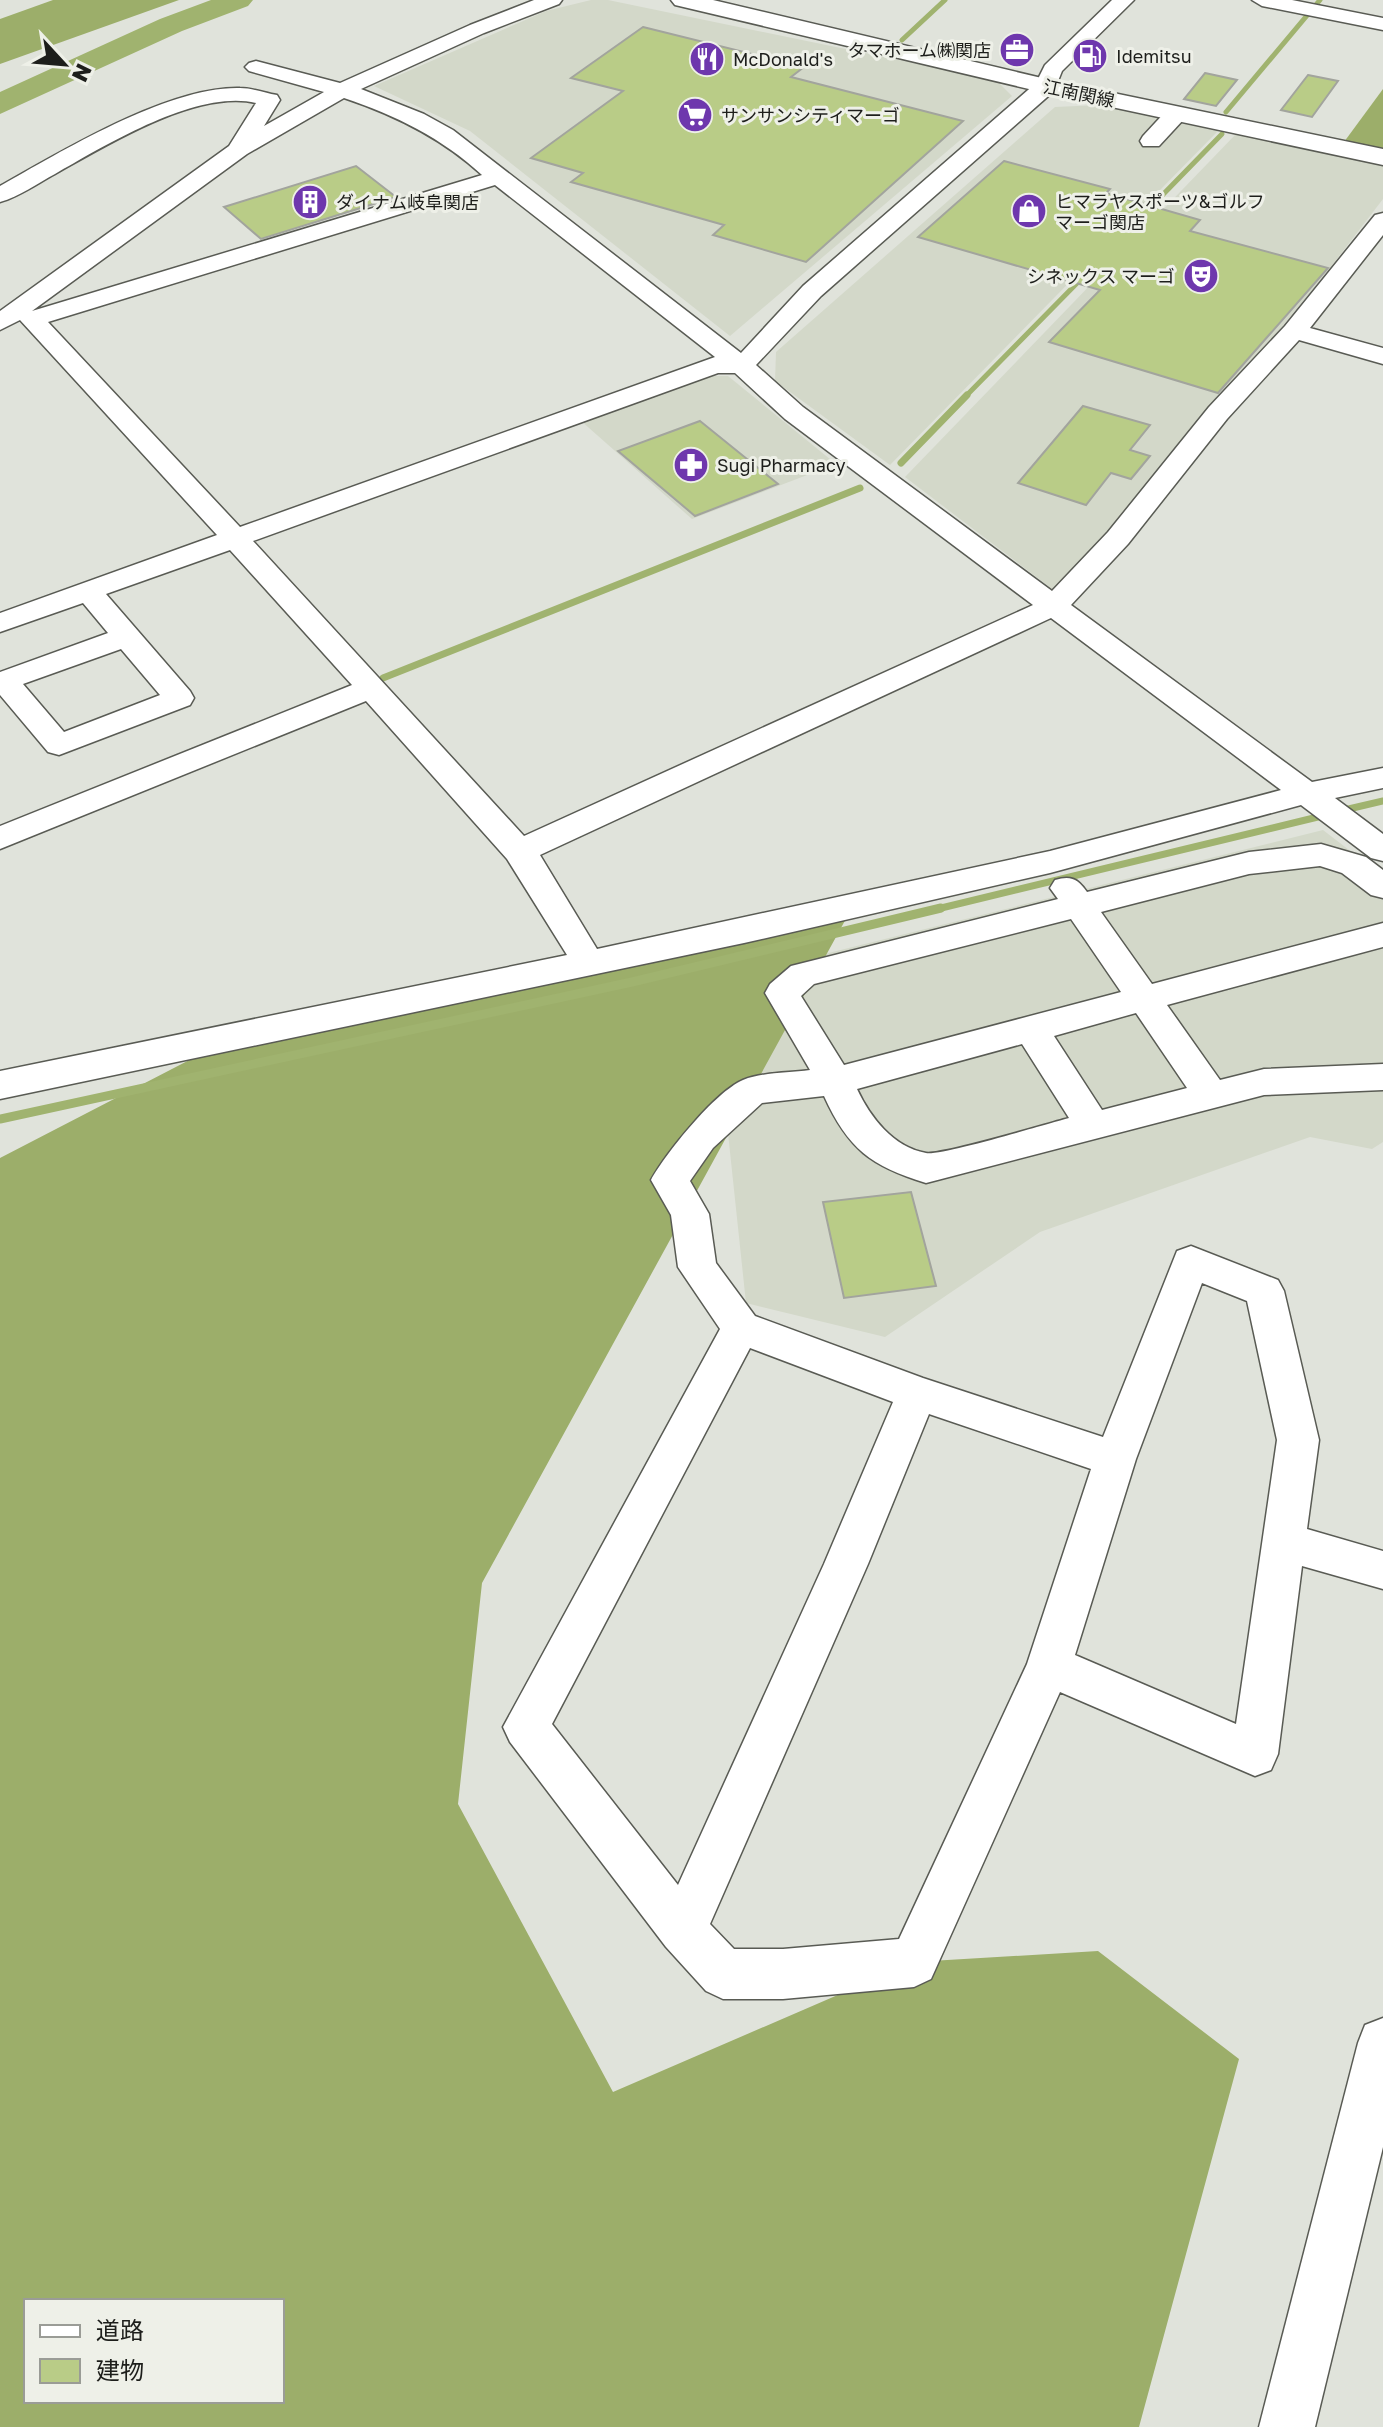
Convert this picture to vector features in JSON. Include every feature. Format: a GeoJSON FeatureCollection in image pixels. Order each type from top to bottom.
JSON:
{"type":"FeatureCollection","features":[{"type":"Feature","properties":{"kind":"main road","name":"江南関線"},"geometry":{"type":"LineString","coordinates":[[683,0],[1046,86],[1383,157]]}},
{"type":"Feature","properties":{"kind":"street"},"geometry":{"type":"LineString","coordinates":[[0,323],[239,149],[344,89],[477,29],[552,0]]}},
{"type":"Feature","properties":{"kind":"street"},"geometry":{"type":"LineString","coordinates":[[0,623],[715,365],[742,366],[812,291],[1046,86],[1052,69],[1124,0]]}},
{"type":"Feature","properties":{"kind":"street"},"geometry":{"type":"LineString","coordinates":[[1262,0],[1383,24]]}},
{"type":"Feature","properties":{"kind":"street"},"geometry":{"type":"LineString","coordinates":[[256,67],[344,89],[417,119],[474,152],[498,177],[742,366],[794,413],[1383,850]]}},
{"type":"Feature","properties":{"kind":"street"},"geometry":{"type":"LineString","coordinates":[[0,195],[85,150],[188,102],[239,94],[269,100],[239,149]]}},
{"type":"Feature","properties":{"kind":"street"},"geometry":{"type":"LineString","coordinates":[[1151,141],[1176,114]]}},
{"type":"Feature","properties":{"kind":"street"},"geometry":{"type":"LineString","coordinates":[[498,177],[32,319],[519,851],[589,964]]}},
{"type":"Feature","properties":{"kind":"street"},"geometry":{"type":"LineString","coordinates":[[519,851],[1054,606],[1118,538],[1218,413],[1294,331],[1383,220]]}},
{"type":"Feature","properties":{"kind":"street"},"geometry":{"type":"LineString","coordinates":[[1294,331],[1383,356]]}},
{"type":"Feature","properties":{"kind":"street"},"geometry":{"type":"LineString","coordinates":[[88,591],[179,698],[59,745],[4,681],[126,637]]}},
{"type":"Feature","properties":{"kind":"street"},"geometry":{"type":"LineString","coordinates":[[0,838],[372,688]]}},
{"type":"Feature","properties":{"kind":"street"},"geometry":{"type":"LineString","coordinates":[[0,1085],[589,964],[1050,862],[1304,794],[1383,778]]}},
{"type":"Feature","properties":{"kind":"street"},"geometry":{"type":"LineString","coordinates":[[1383,887],[1354,865],[1321,855],[1249,863],[803,975],[782,993],[835,1081],[853,1120],[885,1152],[926,1169],[1264,1082],[1383,1077]]}},
{"type":"Feature","properties":{"kind":"street"},"geometry":{"type":"LineString","coordinates":[[1050,862],[1212,1096]]}},
{"type":"Feature","properties":{"kind":"street"},"geometry":{"type":"LineString","coordinates":[[1115,1459],[917,1393],[741,1328],[697,1267],[690,1214],[670,1180],[700,1138],[752,1091],[835,1081],[1383,935]]}},
{"type":"Feature","properties":{"kind":"street"},"geometry":{"type":"LineString","coordinates":[[1031,1029],[1093,1126]]}},
{"type":"Feature","properties":{"kind":"street"},"geometry":{"type":"LineString","coordinates":[[741,1328],[526,1727],[683,1930],[723,1974],[783,1974],[914,1962],[1049,1666],[1115,1459],[1191,1262],[1264,1291],[1298,1440],[1255,1754],[1049,1666]]}},
{"type":"Feature","properties":{"kind":"street"},"geometry":{"type":"LineString","coordinates":[[683,1930],[846,1564],[917,1393]]}},
{"type":"Feature","properties":{"kind":"street"},"geometry":{"type":"LineString","coordinates":[[1283,1541],[1383,1570]]}},
{"type":"Feature","properties":{"kind":"street"},"geometry":{"type":"LineString","coordinates":[[1287,2427],[1383,2043]]}},
{"type":"Feature","properties":{"kind":"shaded area"},"geometry":{"type":"Polygon","coordinates":[[[591,0],[608,0],[996,80],[1012,96],[730,336],[470,131],[374,86],[546,11],[591,0]]]}},
{"type":"Feature","properties":{"kind":"shaded area"},"geometry":{"type":"Polygon","coordinates":[[[1100,105],[1218,131],[890,465],[775,381],[776,352],[1055,107],[1100,105]]]}},
{"type":"Feature","properties":{"kind":"shaded area"},"geometry":{"type":"Polygon","coordinates":[[[1236,134],[1383,165],[1383,199],[1120,525],[1067,586],[1052,589],[905,477],[1236,134]]]}},
{"type":"Feature","properties":{"kind":"shaded area"},"geometry":{"type":"Polygon","coordinates":[[[707,376],[728,376],[836,464],[692,519],[580,420],[707,376]]]}},
{"type":"Feature","properties":{"kind":"shaded area"},"geometry":{"type":"Polygon","coordinates":[[[1323,830],[1383,876],[1383,1142],[1372,1149],[1310,1137],[1040,1232],[885,1337],[746,1303],[712,982],[1323,830]]]}},
{"type":"Feature","properties":{"kind":"green space"},"geometry":{"type":"Polygon","coordinates":[[[53,0],[179,0],[0,64],[0,19],[53,0]]]}},
{"type":"Feature","properties":{"kind":"green space"},"geometry":{"type":"Polygon","coordinates":[[[1383,89],[1383,151],[1344,142],[1383,89]]]}},
{"type":"Feature","properties":{"kind":"green space"},"geometry":{"type":"Polygon","coordinates":[[[853,906],[482,1583],[458,1804],[613,2092],[914,1962],[1098,1951],[1239,2059],[1139,2427],[0,2427],[0,1158],[228,1040],[853,906]]]}},
{"type":"Feature","properties":{"kind":"building"},"geometry":{"type":"Polygon","coordinates":[[[643,27],[804,67],[791,77],[963,121],[806,262],[713,235],[724,225],[571,182],[583,173],[531,158],[623,91],[571,78],[643,27]]]}},
{"type":"Feature","properties":{"kind":"building"},"geometry":{"type":"Polygon","coordinates":[[[1205,73],[1237,80],[1216,106],[1184,99],[1205,73]]]}},
{"type":"Feature","properties":{"kind":"building"},"geometry":{"type":"Polygon","coordinates":[[[1308,75],[1338,81],[1312,117],[1281,110],[1308,75]]]}},
{"type":"Feature","properties":{"kind":"building"},"geometry":{"type":"Polygon","coordinates":[[[1004,161],[1110,189],[1106,193],[1200,220],[1190,231],[1328,268],[1218,393],[1049,342],[1100,290],[918,237],[1004,161]]]}},
{"type":"Feature","properties":{"kind":"building","name":"ダイナム岐阜関店"},"geometry":{"type":"Polygon","coordinates":[[[356,166],[396,197],[261,239],[224,207],[356,166]]]}},
{"type":"Feature","properties":{"kind":"building"},"geometry":{"type":"Polygon","coordinates":[[[1083,406],[1150,425],[1130,450],[1150,456],[1131,479],[1111,473],[1086,505],[1018,483],[1083,406]]]}},
{"type":"Feature","properties":{"kind":"building"},"geometry":{"type":"Polygon","coordinates":[[[700,421],[778,484],[695,516],[618,451],[700,421]]]}},
{"type":"Feature","properties":{"kind":"building"},"geometry":{"type":"Polygon","coordinates":[[[911,1192],[936,1286],[844,1298],[823,1202],[911,1192]]]}},
{"type":"Feature","properties":{"kind":"waterway"},"geometry":{"type":"LineString","coordinates":[[0,104],[171,25],[238,0]]}},
{"type":"Feature","properties":{"kind":"waterway"},"geometry":{"type":"LineString","coordinates":[[902,40],[945,0]]}},
{"type":"Feature","properties":{"kind":"waterway"},"geometry":{"type":"LineString","coordinates":[[1226,112],[1320,0]]}},
{"type":"Feature","properties":{"kind":"waterway"},"geometry":{"type":"LineString","coordinates":[[1143,215],[1222,134]]}},
{"type":"Feature","properties":{"kind":"waterway"},"geometry":{"type":"LineString","coordinates":[[965,397],[1083,277]]}},
{"type":"Feature","properties":{"kind":"waterway"},"geometry":{"type":"LineString","coordinates":[[901,463],[967,395]]}},
{"type":"Feature","properties":{"kind":"waterway"},"geometry":{"type":"LineString","coordinates":[[383,678],[860,488]]}},
{"type":"Feature","properties":{"kind":"waterway"},"geometry":{"type":"LineString","coordinates":[[1340,811],[1383,801]]}},
{"type":"Feature","properties":{"kind":"waterway"},"geometry":{"type":"LineString","coordinates":[[933,910],[1326,815]]}},
{"type":"Feature","properties":{"kind":"waterway"},"geometry":{"type":"LineString","coordinates":[[0,1119],[632,982],[941,908]]}},
{"type":"Feature","properties":{"kind":"place","name":"タマホーム㈱関店"},"geometry":{"type":"Point","coordinates":[1017,50]}},
{"type":"Feature","properties":{"kind":"place","name":"Idemitsu"},"geometry":{"type":"Point","coordinates":[1090,56]}},
{"type":"Feature","properties":{"kind":"place","name":"McDonald's"},"geometry":{"type":"Point","coordinates":[707,59]}},
{"type":"Feature","properties":{"kind":"place","name":"サンサンシティマーゴ"},"geometry":{"type":"Point","coordinates":[695,115]}},
{"type":"Feature","properties":{"kind":"place","name":"ダイナム岐阜関店"},"geometry":{"type":"Point","coordinates":[310,202]}},
{"type":"Feature","properties":{"kind":"place","name":"ヒマラヤスポーツ&ゴルフ マーゴ関店"},"geometry":{"type":"Point","coordinates":[1029,211]}},
{"type":"Feature","properties":{"kind":"place","name":"シネックス マーゴ"},"geometry":{"type":"Point","coordinates":[1201,276]}},
{"type":"Feature","properties":{"kind":"place","name":"Sugi Pharmacy"},"geometry":{"type":"Point","coordinates":[691,465]}}]}
